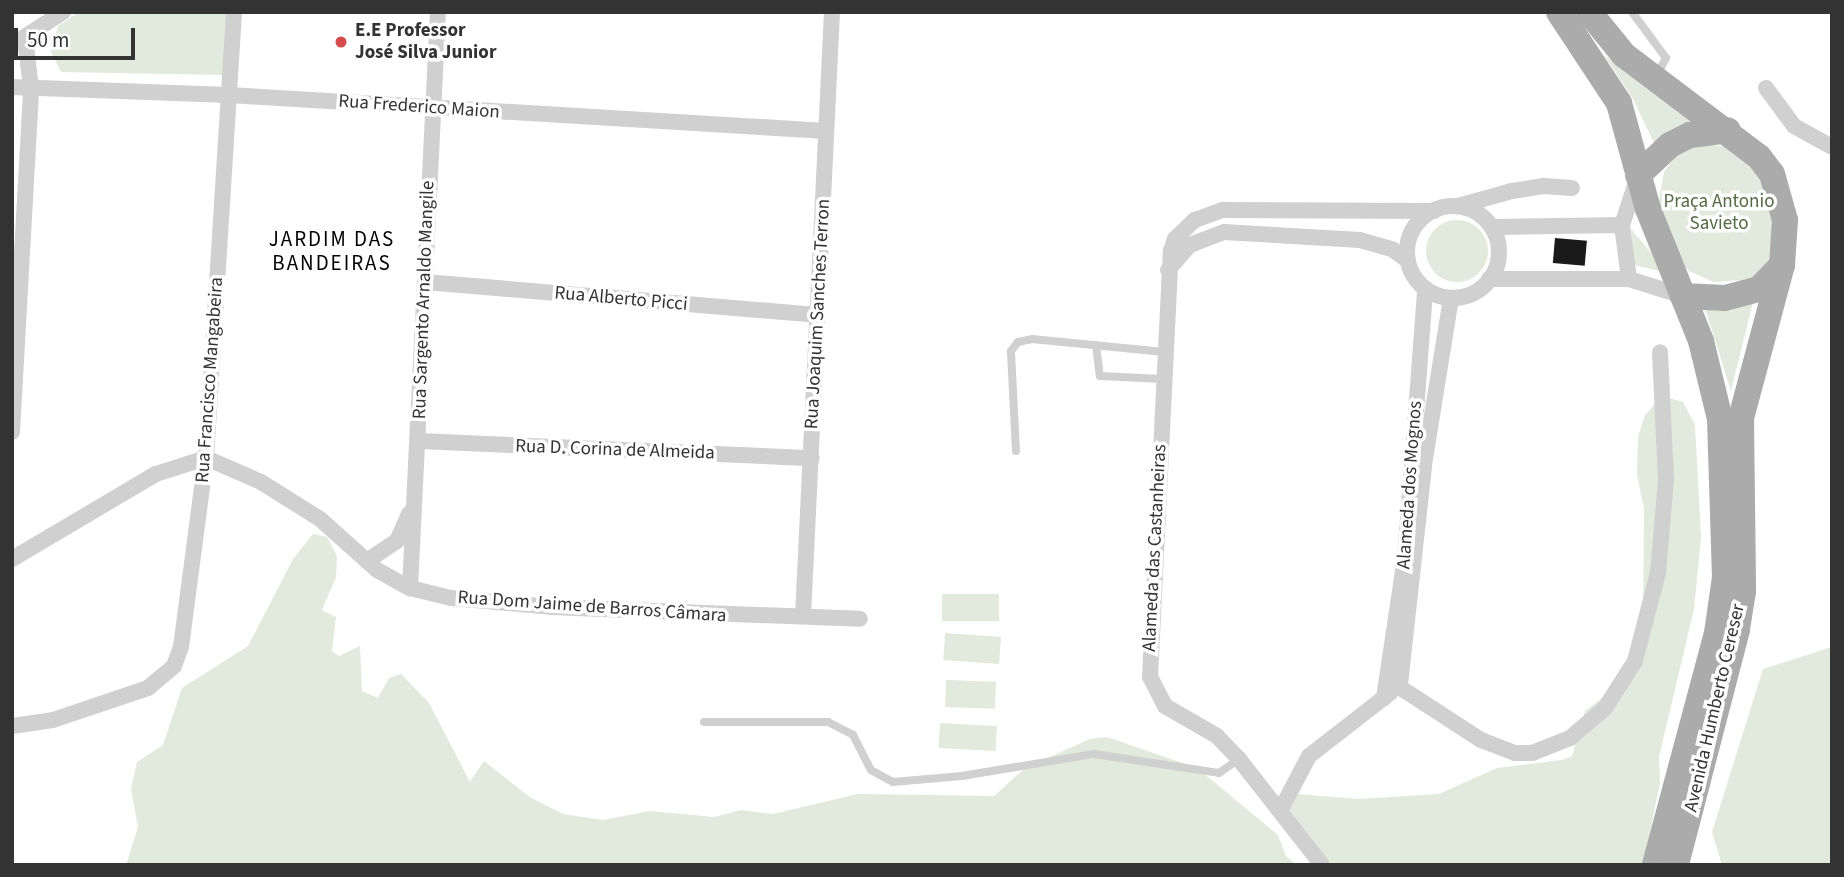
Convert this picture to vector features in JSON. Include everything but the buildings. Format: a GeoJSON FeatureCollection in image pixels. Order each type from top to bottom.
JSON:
{"type":"FeatureCollection","features":[{"type":"Feature","properties":{"kind":"main road","name":"Avenida Humberto Cereser"},"geometry":{"type":"LineString","coordinates":[[1559,12],[1619,103],[1638,175],[1716,389],[1720,419],[1725,577],[1717,633],[1655,865]]}},
{"type":"Feature","properties":{"kind":"main road","name":"Avenida Humberto Cereser"},"geometry":{"type":"LineString","coordinates":[[1589,12],[1624,55],[1728,130],[1772,174],[1785,220],[1782,265],[1741,418],[1743,563],[1737,630],[1676,865]]}},
{"type":"Feature","properties":{"kind":"main road"},"geometry":{"type":"LineString","coordinates":[[1638,175],[1670,145],[1690,135],[1728,130]]}},
{"type":"Feature","properties":{"kind":"main road"},"geometry":{"type":"LineString","coordinates":[[1683,296],[1725,298],[1759,289],[1782,265]]}},
{"type":"Feature","properties":{"kind":"street"},"geometry":{"type":"LineString","coordinates":[[12,432],[31,88],[18,41],[63,12]]}},
{"type":"Feature","properties":{"kind":"street","name":"Rua Francisco Mangabeira"},"geometry":{"type":"LineString","coordinates":[[12,726],[106,705],[148,688],[174,666],[188,608],[206,458],[234,12]]}},
{"type":"Feature","properties":{"kind":"street","name":"Rua Sargento Arnaldo Mangile"},"geometry":{"type":"LineString","coordinates":[[410,588],[438,12]]}},
{"type":"Feature","properties":{"kind":"street","name":"Rua Joaquim Sanches Terron"},"geometry":{"type":"LineString","coordinates":[[803,617],[832,12]]}},
{"type":"Feature","properties":{"kind":"street","name":"Rua Frederico Maion"},"geometry":{"type":"LineString","coordinates":[[12,87],[229,95],[826,131]]}},
{"type":"Feature","properties":{"kind":"street"},"geometry":{"type":"LineString","coordinates":[[1766,88],[1794,126],[1832,147]]}},
{"type":"Feature","properties":{"kind":"street"},"geometry":{"type":"LineString","coordinates":[[1629,279],[1622,225],[1638,175]]}},
{"type":"Feature","properties":{"kind":"street"},"geometry":{"type":"LineString","coordinates":[[1407,260],[1412,230],[1434,211],[1512,191],[1544,186],[1572,188]]}},
{"type":"Feature","properties":{"kind":"street"},"geometry":{"type":"LineString","coordinates":[[1455,207],[1471,210],[1495,227],[1622,225]]}},
{"type":"Feature","properties":{"kind":"street","name":"Alameda das Castanheiras"},"geometry":{"type":"LineString","coordinates":[[1322,865],[1239,759],[1217,736],[1165,706],[1150,677],[1168,271],[1175,239],[1183,229],[1195,219],[1223,210],[1434,211]]}},
{"type":"Feature","properties":{"kind":"street"},"geometry":{"type":"LineString","coordinates":[[1168,271],[1190,244],[1224,232],[1360,240],[1392,249],[1407,260],[1425,289],[1440,298],[1451,298],[1472,293],[1489,279],[1499,256],[1495,227]]}},
{"type":"Feature","properties":{"kind":"street"},"geometry":{"type":"LineString","coordinates":[[1489,279],[1629,279],[1683,296]]}},
{"type":"Feature","properties":{"kind":"street","name":"Rua Alberto Picci"},"geometry":{"type":"LineString","coordinates":[[425,282],[817,316]]}},
{"type":"Feature","properties":{"kind":"street","name":"Alameda dos Mognos"},"geometry":{"type":"LineString","coordinates":[[1393,682],[1425,289]]}},
{"type":"Feature","properties":{"kind":"street","name":"Alameda dos Mognos"},"geometry":{"type":"LineString","coordinates":[[1393,682],[1451,298]]}},
{"type":"Feature","properties":{"kind":"street"},"geometry":{"type":"LineString","coordinates":[[1280,811],[1309,756],[1384,698],[1393,682],[1480,740],[1515,753],[1532,753],[1570,738],[1605,708],[1635,661],[1658,573],[1666,480],[1660,352]]}},
{"type":"Feature","properties":{"kind":"street","name":"Rua D. Corina de Almeida"},"geometry":{"type":"LineString","coordinates":[[419,441],[812,458]]}},
{"type":"Feature","properties":{"kind":"street"},"geometry":{"type":"LineString","coordinates":[[12,559],[156,474],[206,458]]}},
{"type":"Feature","properties":{"kind":"street","name":"Rua Dom Jaime de Barros Câmara"},"geometry":{"type":"LineString","coordinates":[[206,458],[261,482],[320,519],[368,561],[410,588],[451,598],[551,607],[860,619]]}},
{"type":"Feature","properties":{"kind":"street"},"geometry":{"type":"LineString","coordinates":[[368,561],[397,541],[414,502]]}},
{"type":"Feature","properties":{"kind":"lane"},"geometry":{"type":"LineString","coordinates":[[1632,12],[1666,58],[1655,79]]}},
{"type":"Feature","properties":{"kind":"lane"},"geometry":{"type":"LineString","coordinates":[[1016,451],[1011,351],[1018,342],[1032,339],[1164,352]]}},
{"type":"Feature","properties":{"kind":"lane"},"geometry":{"type":"LineString","coordinates":[[1096,345],[1100,376],[1163,379]]}},
{"type":"Feature","properties":{"kind":"lane"},"geometry":{"type":"LineString","coordinates":[[704,722],[828,722],[853,734],[871,770],[893,782],[962,776],[1094,754],[1219,773],[1239,759]]}},
{"type":"Feature","properties":{"kind":"green space"},"geometry":{"type":"Polygon","coordinates":[[[79,12],[228,12],[225,75],[61,72],[51,52],[58,26],[79,12]]]}},
{"type":"Feature","properties":{"kind":"green space"},"geometry":{"type":"Polygon","coordinates":[[[1604,55],[1699,121],[1654,143],[1633,99],[1604,55]]]}},
{"type":"Feature","properties":{"kind":"green space","name":"Praça Antonio Savieto"},"geometry":{"type":"Polygon","coordinates":[[[1709,145],[1738,147],[1760,167],[1779,222],[1770,260],[1755,279],[1714,282],[1689,271],[1680,261],[1658,205],[1664,172],[1674,158],[1690,148],[1709,145]]]}},
{"type":"Feature","properties":{"kind":"green space"},"geometry":{"type":"Polygon","coordinates":[[[1457,220],[1479,229],[1488,251],[1479,273],[1457,282],[1435,273],[1426,251],[1435,229],[1457,220]]]}},
{"type":"Feature","properties":{"kind":"green space"},"geometry":{"type":"Polygon","coordinates":[[[1631,229],[1668,273],[1634,265],[1631,229]]]}},
{"type":"Feature","properties":{"kind":"green space"},"geometry":{"type":"Polygon","coordinates":[[[1753,302],[1731,391],[1705,308],[1729,311],[1753,302]]]}},
{"type":"Feature","properties":{"kind":"green space"},"geometry":{"type":"Polygon","coordinates":[[[1662,396],[1683,402],[1695,425],[1701,538],[1694,609],[1659,757],[1660,783],[1644,861],[1640,865],[1333,865],[1296,828],[1289,807],[1297,794],[1358,799],[1439,794],[1497,768],[1562,760],[1572,756],[1585,711],[1628,678],[1643,624],[1644,508],[1637,475],[1638,437],[1645,415],[1662,396]]]}},
{"type":"Feature","properties":{"kind":"green space"},"geometry":{"type":"Polygon","coordinates":[[[313,534],[327,537],[337,556],[336,577],[322,610],[336,617],[332,651],[339,656],[360,646],[362,691],[378,698],[389,678],[401,674],[429,703],[470,782],[484,761],[531,798],[563,814],[603,820],[650,811],[714,817],[741,810],[773,814],[858,794],[994,796],[1025,768],[1090,739],[1107,737],[1197,768],[1278,835],[1286,856],[1296,865],[126,865],[138,827],[131,789],[137,762],[163,745],[182,688],[248,646],[293,559],[313,534]]]}},
{"type":"Feature","properties":{"kind":"green space"},"geometry":{"type":"Polygon","coordinates":[[[942,594],[999,594],[999,621],[942,621],[942,594]]]}},
{"type":"Feature","properties":{"kind":"green space"},"geometry":{"type":"Polygon","coordinates":[[[945,633],[1001,637],[999,664],[943,660],[945,633]]]}},
{"type":"Feature","properties":{"kind":"green space"},"geometry":{"type":"Polygon","coordinates":[[[1832,647],[1832,865],[1722,865],[1712,832],[1763,669],[1832,647]]]}},
{"type":"Feature","properties":{"kind":"green space"},"geometry":{"type":"Polygon","coordinates":[[[946,680],[996,682],[995,709],[945,707],[946,680]]]}},
{"type":"Feature","properties":{"kind":"green space"},"geometry":{"type":"Polygon","coordinates":[[[940,723],[997,726],[996,751],[939,748],[940,723]]]}},
{"type":"Feature","properties":{"kind":"place","name":"E.E Professor José Silva Junior"},"geometry":{"type":"Point","coordinates":[341,42]}},
{"type":"Feature","properties":{"kind":"district","name":"JARDIM DAS BANDEIRAS"},"geometry":{"type":"Point","coordinates":[332,251]}}]}
